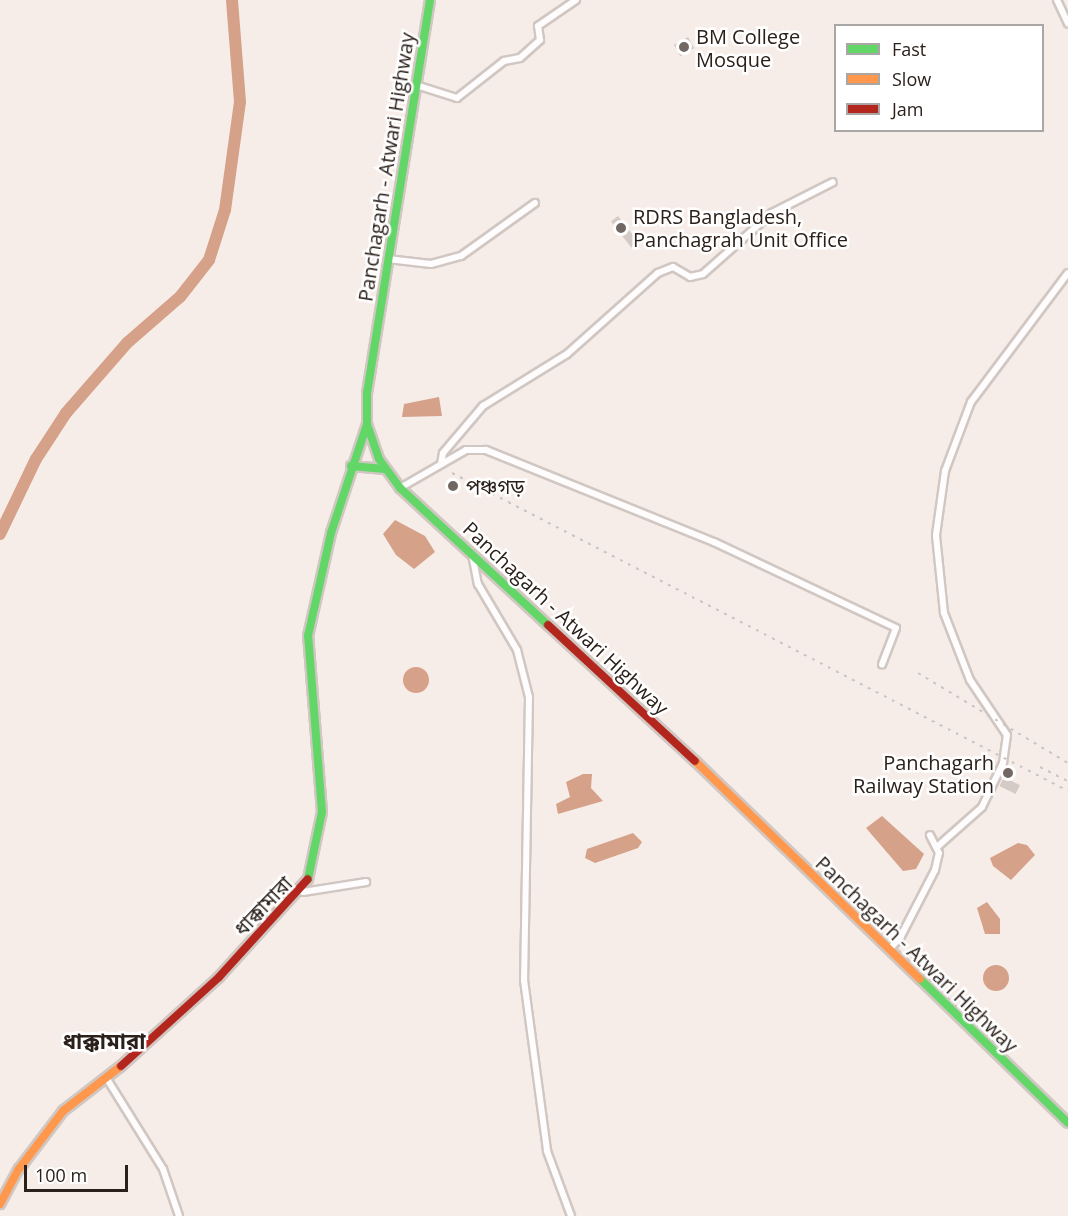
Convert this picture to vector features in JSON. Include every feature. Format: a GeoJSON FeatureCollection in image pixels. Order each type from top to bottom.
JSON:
{"type":"FeatureCollection","features":[{"type":"Feature","properties":{"kind":"main road","name":"Panchagarh - Atwari Highway"},"geometry":{"type":"LineString","coordinates":[[430,0],[367,397],[367,424],[385,469],[400,488],[472,553],[1068,1123]]}},
{"type":"Feature","properties":{"kind":"main road","name":"ধাক্কামারা"},"geometry":{"type":"LineString","coordinates":[[0,1204],[19,1169],[57,1118],[106,1079],[219,977],[303,892],[315,863],[321,812],[308,636],[316,586],[351,466],[367,424]]}},
{"type":"Feature","properties":{"kind":"main road"},"geometry":{"type":"LineString","coordinates":[[351,466],[385,469]]}},
{"type":"Feature","properties":{"kind":"street"},"geometry":{"type":"LineString","coordinates":[[416,85],[457,98],[504,61],[520,58],[540,40],[538,26],[576,0]]}},
{"type":"Feature","properties":{"kind":"street"},"geometry":{"type":"LineString","coordinates":[[1057,0],[1068,24]]}},
{"type":"Feature","properties":{"kind":"street"},"geometry":{"type":"LineString","coordinates":[[441,464],[443,453],[483,406],[567,354],[664,269],[673,267],[698,276],[772,213],[833,182]]}},
{"type":"Feature","properties":{"kind":"street"},"geometry":{"type":"LineString","coordinates":[[388,259],[431,264],[461,256],[535,203]]}},
{"type":"Feature","properties":{"kind":"street"},"geometry":{"type":"LineString","coordinates":[[889,950],[902,936],[935,870],[938,847],[982,807],[1002,763],[1007,735],[970,680],[944,613],[936,535],[947,462],[971,402],[1068,273]]}},
{"type":"Feature","properties":{"kind":"street"},"geometry":{"type":"LineString","coordinates":[[400,488],[470,448],[486,450],[714,542],[896,628],[882,664]]}},
{"type":"Feature","properties":{"kind":"street"},"geometry":{"type":"LineString","coordinates":[[472,553],[474,574],[513,639],[529,697],[525,980],[547,1151],[571,1216]]}},
{"type":"Feature","properties":{"kind":"street"},"geometry":{"type":"LineString","coordinates":[[930,835],[938,847]]}},
{"type":"Feature","properties":{"kind":"street"},"geometry":{"type":"LineString","coordinates":[[303,892],[366,882]]}},
{"type":"Feature","properties":{"kind":"street"},"geometry":{"type":"LineString","coordinates":[[106,1079],[164,1168],[179,1216]]}},
{"type":"Feature","properties":{"kind":"shaded area"},"geometry":{"type":"Polygon","coordinates":[[[439,397],[442,416],[402,417],[404,404],[439,397]]]}},
{"type":"Feature","properties":{"kind":"shaded area"},"geometry":{"type":"Polygon","coordinates":[[[395,520],[425,536],[435,552],[414,569],[396,555],[383,534],[395,520]]]}},
{"type":"Feature","properties":{"kind":"shaded area"},"geometry":{"type":"Polygon","coordinates":[[[416,667],[425,671],[429,680],[425,689],[416,693],[407,689],[403,680],[407,671],[416,667]]]}},
{"type":"Feature","properties":{"kind":"shaded area"},"geometry":{"type":"Polygon","coordinates":[[[583,774],[592,774],[591,788],[603,801],[558,814],[556,804],[570,797],[566,782],[583,774]]]}},
{"type":"Feature","properties":{"kind":"shaded area"},"geometry":{"type":"Polygon","coordinates":[[[882,816],[924,854],[916,869],[903,871],[866,828],[882,816]]]}},
{"type":"Feature","properties":{"kind":"shaded area"},"geometry":{"type":"Polygon","coordinates":[[[633,833],[642,842],[638,848],[595,863],[585,858],[587,849],[633,833]]]}},
{"type":"Feature","properties":{"kind":"shaded area"},"geometry":{"type":"Polygon","coordinates":[[[1018,843],[1027,845],[1035,855],[1011,880],[993,866],[990,858],[1018,843]]]}},
{"type":"Feature","properties":{"kind":"shaded area"},"geometry":{"type":"Polygon","coordinates":[[[987,902],[1000,919],[1000,934],[985,934],[977,908],[987,902]]]}},
{"type":"Feature","properties":{"kind":"shaded area"},"geometry":{"type":"Polygon","coordinates":[[[996,965],[1005,969],[1009,978],[1005,987],[996,991],[987,987],[983,978],[987,969],[996,965]]]}},
{"type":"Feature","properties":{"kind":"building","name":"BM College Mosque"},"geometry":{"type":"Polygon","coordinates":[[[688,37],[694,48],[680,56],[674,45],[688,37]]]}},
{"type":"Feature","properties":{"kind":"building","name":"RDRS Bangladesh, Panchagrah Unit Office"},"geometry":{"type":"Polygon","coordinates":[[[618,216],[638,242],[631,248],[611,222],[618,216]]]}},
{"type":"Feature","properties":{"kind":"building"},"geometry":{"type":"Polygon","coordinates":[[[1004,777],[1020,785],[1015,794],[999,786],[1004,777]]]}},
{"type":"Feature","properties":{"kind":"waterway"},"geometry":{"type":"LineString","coordinates":[[0,534],[36,459],[66,413],[127,343],[180,297],[209,260],[225,210],[240,102],[232,0]]}},
{"type":"Feature","properties":{"kind":"railway"},"geometry":{"type":"LineString","coordinates":[[452,473],[1068,791]]}},
{"type":"Feature","properties":{"kind":"railway"},"geometry":{"type":"LineString","coordinates":[[918,673],[1068,763]]}},
{"type":"Feature","properties":{"kind":"railway"},"geometry":{"type":"LineString","coordinates":[[1040,767],[1068,781]]}},
{"type":"Feature","properties":{"kind":"traffic: fast"},"geometry":{"type":"LineString","coordinates":[[430,0],[367,393],[367,424],[379,459],[400,488],[548,625]]}},
{"type":"Feature","properties":{"kind":"traffic: fast"},"geometry":{"type":"LineString","coordinates":[[308,879],[322,812],[308,636],[331,533],[367,424]]}},
{"type":"Feature","properties":{"kind":"traffic: fast"},"geometry":{"type":"LineString","coordinates":[[351,466],[385,469]]}},
{"type":"Feature","properties":{"kind":"traffic: fast"},"geometry":{"type":"LineString","coordinates":[[920,979],[1068,1123]]}},
{"type":"Feature","properties":{"kind":"traffic: slow"},"geometry":{"type":"LineString","coordinates":[[695,761],[920,979]]}},
{"type":"Feature","properties":{"kind":"traffic: slow"},"geometry":{"type":"LineString","coordinates":[[0,1204],[19,1169],[63,1111],[121,1066]]}},
{"type":"Feature","properties":{"kind":"traffic: jam"},"geometry":{"type":"LineString","coordinates":[[548,625],[695,761]]}},
{"type":"Feature","properties":{"kind":"traffic: jam"},"geometry":{"type":"LineString","coordinates":[[121,1066],[219,977],[308,879]]}},
{"type":"Feature","properties":{"kind":"place","name":"BM College Mosque"},"geometry":{"type":"Point","coordinates":[684,47]}},
{"type":"Feature","properties":{"kind":"place","name":"RDRS Bangladesh, Panchagrah Unit Office"},"geometry":{"type":"Point","coordinates":[621,228]}},
{"type":"Feature","properties":{"kind":"place","name":"পঞ্চগড়"},"geometry":{"type":"Point","coordinates":[453,486]}},
{"type":"Feature","properties":{"kind":"place","name":"Panchagarh Railway Station"},"geometry":{"type":"Point","coordinates":[1008,773]}},
{"type":"Feature","properties":{"kind":"district","name":"ধাক্কামারা"},"geometry":{"type":"Point","coordinates":[104,1041]}}]}
